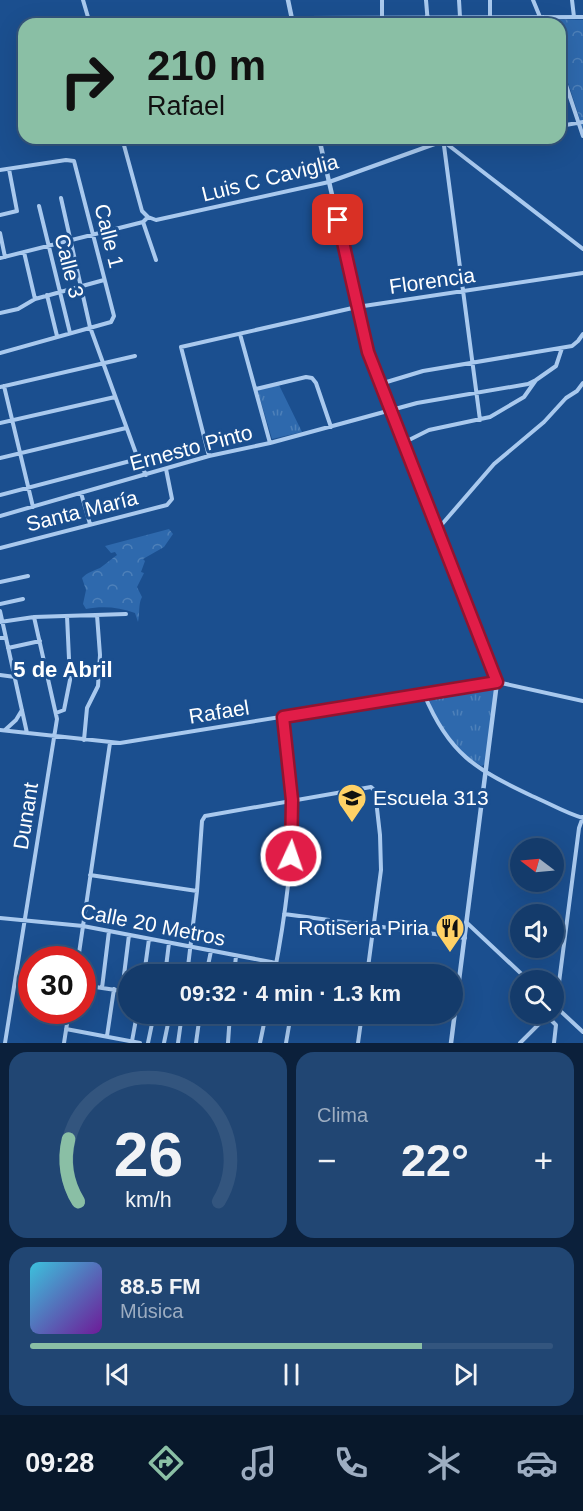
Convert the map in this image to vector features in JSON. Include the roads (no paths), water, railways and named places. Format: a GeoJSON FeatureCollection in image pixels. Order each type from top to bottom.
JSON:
{"type":"FeatureCollection","features":[{"type":"Feature","properties":{"kind":"street"},"geometry":{"type":"LineString","coordinates":[[83,0],[88,18]]}},
{"type":"Feature","properties":{"kind":"street"},"geometry":{"type":"LineString","coordinates":[[288,0],[292,18]]}},
{"type":"Feature","properties":{"kind":"street"},"geometry":{"type":"LineString","coordinates":[[382,0],[382,18]]}},
{"type":"Feature","properties":{"kind":"street"},"geometry":{"type":"LineString","coordinates":[[426,0],[427,18]]}},
{"type":"Feature","properties":{"kind":"street"},"geometry":{"type":"LineString","coordinates":[[459,0],[460,17]]}},
{"type":"Feature","properties":{"kind":"street"},"geometry":{"type":"LineString","coordinates":[[490,0],[490,17]]}},
{"type":"Feature","properties":{"kind":"street"},"geometry":{"type":"LineString","coordinates":[[533,0],[541,17]]}},
{"type":"Feature","properties":{"kind":"street"},"geometry":{"type":"LineString","coordinates":[[572,0],[574,17]]}},
{"type":"Feature","properties":{"kind":"street"},"geometry":{"type":"LineString","coordinates":[[307,18],[583,17]]}},
{"type":"Feature","properties":{"kind":"street"},"geometry":{"type":"LineString","coordinates":[[566,83],[581,122],[583,136]]}},
{"type":"Feature","properties":{"kind":"street"},"geometry":{"type":"LineString","coordinates":[[566,125],[581,122]]}},
{"type":"Feature","properties":{"kind":"street"},"geometry":{"type":"LineString","coordinates":[[0,233],[3,258],[143,222],[148,217],[141,207],[124,144]]}},
{"type":"Feature","properties":{"kind":"street"},"geometry":{"type":"LineString","coordinates":[[320,144],[368,352],[402,444],[497,682],[451,1043]]}},
{"type":"Feature","properties":{"kind":"street","name":"Luis C Caviglia"},"geometry":{"type":"LineString","coordinates":[[148,217],[159,220],[329,182],[432,144]]}},
{"type":"Feature","properties":{"kind":"street"},"geometry":{"type":"LineString","coordinates":[[444,144],[480,420]]}},
{"type":"Feature","properties":{"kind":"street"},"geometry":{"type":"LineString","coordinates":[[448,144],[583,249]]}},
{"type":"Feature","properties":{"kind":"street","name":"Calle 1"},"geometry":{"type":"LineString","coordinates":[[9,169],[73,160],[76,165],[114,320],[90,327]]}},
{"type":"Feature","properties":{"kind":"street"},"geometry":{"type":"LineString","coordinates":[[0,170],[9,169],[17,211],[0,215]]}},
{"type":"Feature","properties":{"kind":"street"},"geometry":{"type":"LineString","coordinates":[[61,198],[90,327],[126,428],[146,475]]}},
{"type":"Feature","properties":{"kind":"street","name":"Calle 3"},"geometry":{"type":"LineString","coordinates":[[39,206],[70,333]]}},
{"type":"Feature","properties":{"kind":"street"},"geometry":{"type":"LineString","coordinates":[[143,222],[156,260]]}},
{"type":"Feature","properties":{"kind":"street"},"geometry":{"type":"LineString","coordinates":[[24,252],[35,299]]}},
{"type":"Feature","properties":{"kind":"street","name":"Florencia"},"geometry":{"type":"LineString","coordinates":[[209,456],[181,347],[357,307],[583,273]]}},
{"type":"Feature","properties":{"kind":"street"},"geometry":{"type":"LineString","coordinates":[[0,313],[18,309],[47,295],[104,280]]}},
{"type":"Feature","properties":{"kind":"street"},"geometry":{"type":"LineString","coordinates":[[47,295],[57,336]]}},
{"type":"Feature","properties":{"kind":"street"},"geometry":{"type":"LineString","coordinates":[[0,352],[90,327]]}},
{"type":"Feature","properties":{"kind":"street"},"geometry":{"type":"LineString","coordinates":[[240,334],[270,442]]}},
{"type":"Feature","properties":{"kind":"street"},"geometry":{"type":"LineString","coordinates":[[380,384],[423,371],[562,348],[575,344],[583,334]]}},
{"type":"Feature","properties":{"kind":"street"},"geometry":{"type":"LineString","coordinates":[[402,444],[429,430],[480,420],[524,397],[536,380],[556,366],[562,348]]}},
{"type":"Feature","properties":{"kind":"street"},"geometry":{"type":"LineString","coordinates":[[33,507],[2,387],[135,356]]}},
{"type":"Feature","properties":{"kind":"street"},"geometry":{"type":"LineString","coordinates":[[255,389],[306,377],[312,378],[316,382],[331,427]]}},
{"type":"Feature","properties":{"kind":"street","name":"Ernesto Pinto"},"geometry":{"type":"LineString","coordinates":[[0,516],[209,456],[331,427],[417,403],[528,384],[536,380]]}},
{"type":"Feature","properties":{"kind":"street"},"geometry":{"type":"LineString","coordinates":[[437,530],[494,464],[544,422],[583,383]]}},
{"type":"Feature","properties":{"kind":"street"},"geometry":{"type":"LineString","coordinates":[[0,423],[115,397]]}},
{"type":"Feature","properties":{"kind":"street"},"geometry":{"type":"LineString","coordinates":[[0,458],[126,428]]}},
{"type":"Feature","properties":{"kind":"street"},"geometry":{"type":"LineString","coordinates":[[0,495],[138,459]]}},
{"type":"Feature","properties":{"kind":"street","name":"Santa María"},"geometry":{"type":"LineString","coordinates":[[0,548],[167,505],[172,496],[166,469]]}},
{"type":"Feature","properties":{"kind":"street"},"geometry":{"type":"LineString","coordinates":[[81,493],[90,524]]}},
{"type":"Feature","properties":{"kind":"street"},"geometry":{"type":"LineString","coordinates":[[0,582],[28,576]]}},
{"type":"Feature","properties":{"kind":"street"},"geometry":{"type":"LineString","coordinates":[[0,604],[23,599]]}},
{"type":"Feature","properties":{"kind":"street"},"geometry":{"type":"LineString","coordinates":[[0,611],[27,733]]}},
{"type":"Feature","properties":{"kind":"street"},"geometry":{"type":"LineString","coordinates":[[1,622],[34,617],[126,614]]}},
{"type":"Feature","properties":{"kind":"street"},"geometry":{"type":"LineString","coordinates":[[84,740],[87,708],[98,686],[100,655],[97,615]]}},
{"type":"Feature","properties":{"kind":"street"},"geometry":{"type":"LineString","coordinates":[[34,617],[56,713],[64,710],[69,693],[67,616]]}},
{"type":"Feature","properties":{"kind":"street"},"geometry":{"type":"LineString","coordinates":[[0,638],[6,639]]}},
{"type":"Feature","properties":{"kind":"street"},"geometry":{"type":"LineString","coordinates":[[9,648],[40,641]]}},
{"type":"Feature","properties":{"kind":"street"},"geometry":{"type":"LineString","coordinates":[[0,675],[15,677]]}},
{"type":"Feature","properties":{"kind":"street","name":"Rafael"},"geometry":{"type":"LineString","coordinates":[[2,730],[110,743],[126,742],[497,682],[583,701]]}},
{"type":"Feature","properties":{"kind":"street"},"geometry":{"type":"LineString","coordinates":[[424,694],[439,727],[453,746],[471,763],[487,773],[583,817],[576,850],[559,970]]}},
{"type":"Feature","properties":{"kind":"street"},"geometry":{"type":"LineString","coordinates":[[2,730],[16,720],[22,709]]}},
{"type":"Feature","properties":{"kind":"street","name":"Dunant"},"geometry":{"type":"LineString","coordinates":[[5,1043],[56,713]]}},
{"type":"Feature","properties":{"kind":"street"},"geometry":{"type":"LineString","coordinates":[[276,963],[291,856],[292,800],[283,717]]}},
{"type":"Feature","properties":{"kind":"street"},"geometry":{"type":"LineString","coordinates":[[80,946],[110,743]]}},
{"type":"Feature","properties":{"kind":"street"},"geometry":{"type":"LineString","coordinates":[[189,964],[202,821],[205,816],[371,787],[375,791],[381,870],[369,964]]}},
{"type":"Feature","properties":{"kind":"street"},"geometry":{"type":"LineString","coordinates":[[580,825],[583,831]]}},
{"type":"Feature","properties":{"kind":"street"},"geometry":{"type":"LineString","coordinates":[[576,850],[583,848]]}},
{"type":"Feature","properties":{"kind":"street"},"geometry":{"type":"LineString","coordinates":[[90,875],[197,891]]}},
{"type":"Feature","properties":{"kind":"street"},"geometry":{"type":"LineString","coordinates":[[284,914],[465,938]]}},
{"type":"Feature","properties":{"kind":"street","name":"Calle 20 Metros"},"geometry":{"type":"LineString","coordinates":[[0,918],[83,926],[280,964]]}},
{"type":"Feature","properties":{"kind":"street"},"geometry":{"type":"LineString","coordinates":[[466,922],[517,970]]}},
{"type":"Feature","properties":{"kind":"street"},"geometry":{"type":"LineString","coordinates":[[102,988],[109,931]]}},
{"type":"Feature","properties":{"kind":"street"},"geometry":{"type":"LineString","coordinates":[[125,964],[129,935]]}},
{"type":"Feature","properties":{"kind":"street"},"geometry":{"type":"LineString","coordinates":[[146,964],[149,939]]}},
{"type":"Feature","properties":{"kind":"street"},"geometry":{"type":"LineString","coordinates":[[166,964],[169,943]]}},
{"type":"Feature","properties":{"kind":"street"},"geometry":{"type":"LineString","coordinates":[[208,964],[211,951]]}},
{"type":"Feature","properties":{"kind":"street"},"geometry":{"type":"LineString","coordinates":[[235,964],[236,956]]}},
{"type":"Feature","properties":{"kind":"street"},"geometry":{"type":"LineString","coordinates":[[96,987],[118,990]]}},
{"type":"Feature","properties":{"kind":"street"},"geometry":{"type":"LineString","coordinates":[[106,1036],[114,990]]}},
{"type":"Feature","properties":{"kind":"street"},"geometry":{"type":"LineString","coordinates":[[564,1015],[583,1032]]}},
{"type":"Feature","properties":{"kind":"street"},"geometry":{"type":"LineString","coordinates":[[64,1043],[67,1024]]}},
{"type":"Feature","properties":{"kind":"street"},"geometry":{"type":"LineString","coordinates":[[132,1041],[135,1024]]}},
{"type":"Feature","properties":{"kind":"street"},"geometry":{"type":"LineString","coordinates":[[148,1043],[152,1024]]}},
{"type":"Feature","properties":{"kind":"street"},"geometry":{"type":"LineString","coordinates":[[164,1043],[168,1024]]}},
{"type":"Feature","properties":{"kind":"street"},"geometry":{"type":"LineString","coordinates":[[178,1043],[181,1024]]}},
{"type":"Feature","properties":{"kind":"street"},"geometry":{"type":"LineString","coordinates":[[196,1043],[199,1024]]}},
{"type":"Feature","properties":{"kind":"street"},"geometry":{"type":"LineString","coordinates":[[228,1043],[229,1024]]}},
{"type":"Feature","properties":{"kind":"street"},"geometry":{"type":"LineString","coordinates":[[260,1043],[264,1024]]}},
{"type":"Feature","properties":{"kind":"street"},"geometry":{"type":"LineString","coordinates":[[286,1043],[289,1024]]}},
{"type":"Feature","properties":{"kind":"street"},"geometry":{"type":"LineString","coordinates":[[358,1043],[361,1024]]}},
{"type":"Feature","properties":{"kind":"street"},"geometry":{"type":"LineString","coordinates":[[520,1043],[539,1024]]}},
{"type":"Feature","properties":{"kind":"street"},"geometry":{"type":"LineString","coordinates":[[554,1024],[555,1043]]}},
{"type":"Feature","properties":{"kind":"street"},"geometry":{"type":"LineString","coordinates":[[66,1029],[140,1043]]}},
{"type":"Feature","properties":{"kind":"place","name":"Escuela 313"},"geometry":{"type":"Point","coordinates":[352,824]}},
{"type":"Feature","properties":{"kind":"place","name":"Rotiseria Piria"},"geometry":{"type":"Point","coordinates":[450,954]}},
{"type":"Feature","properties":{"kind":"district","name":"5 de Abril"},"geometry":{"type":"Point","coordinates":[63,669]}}]}
